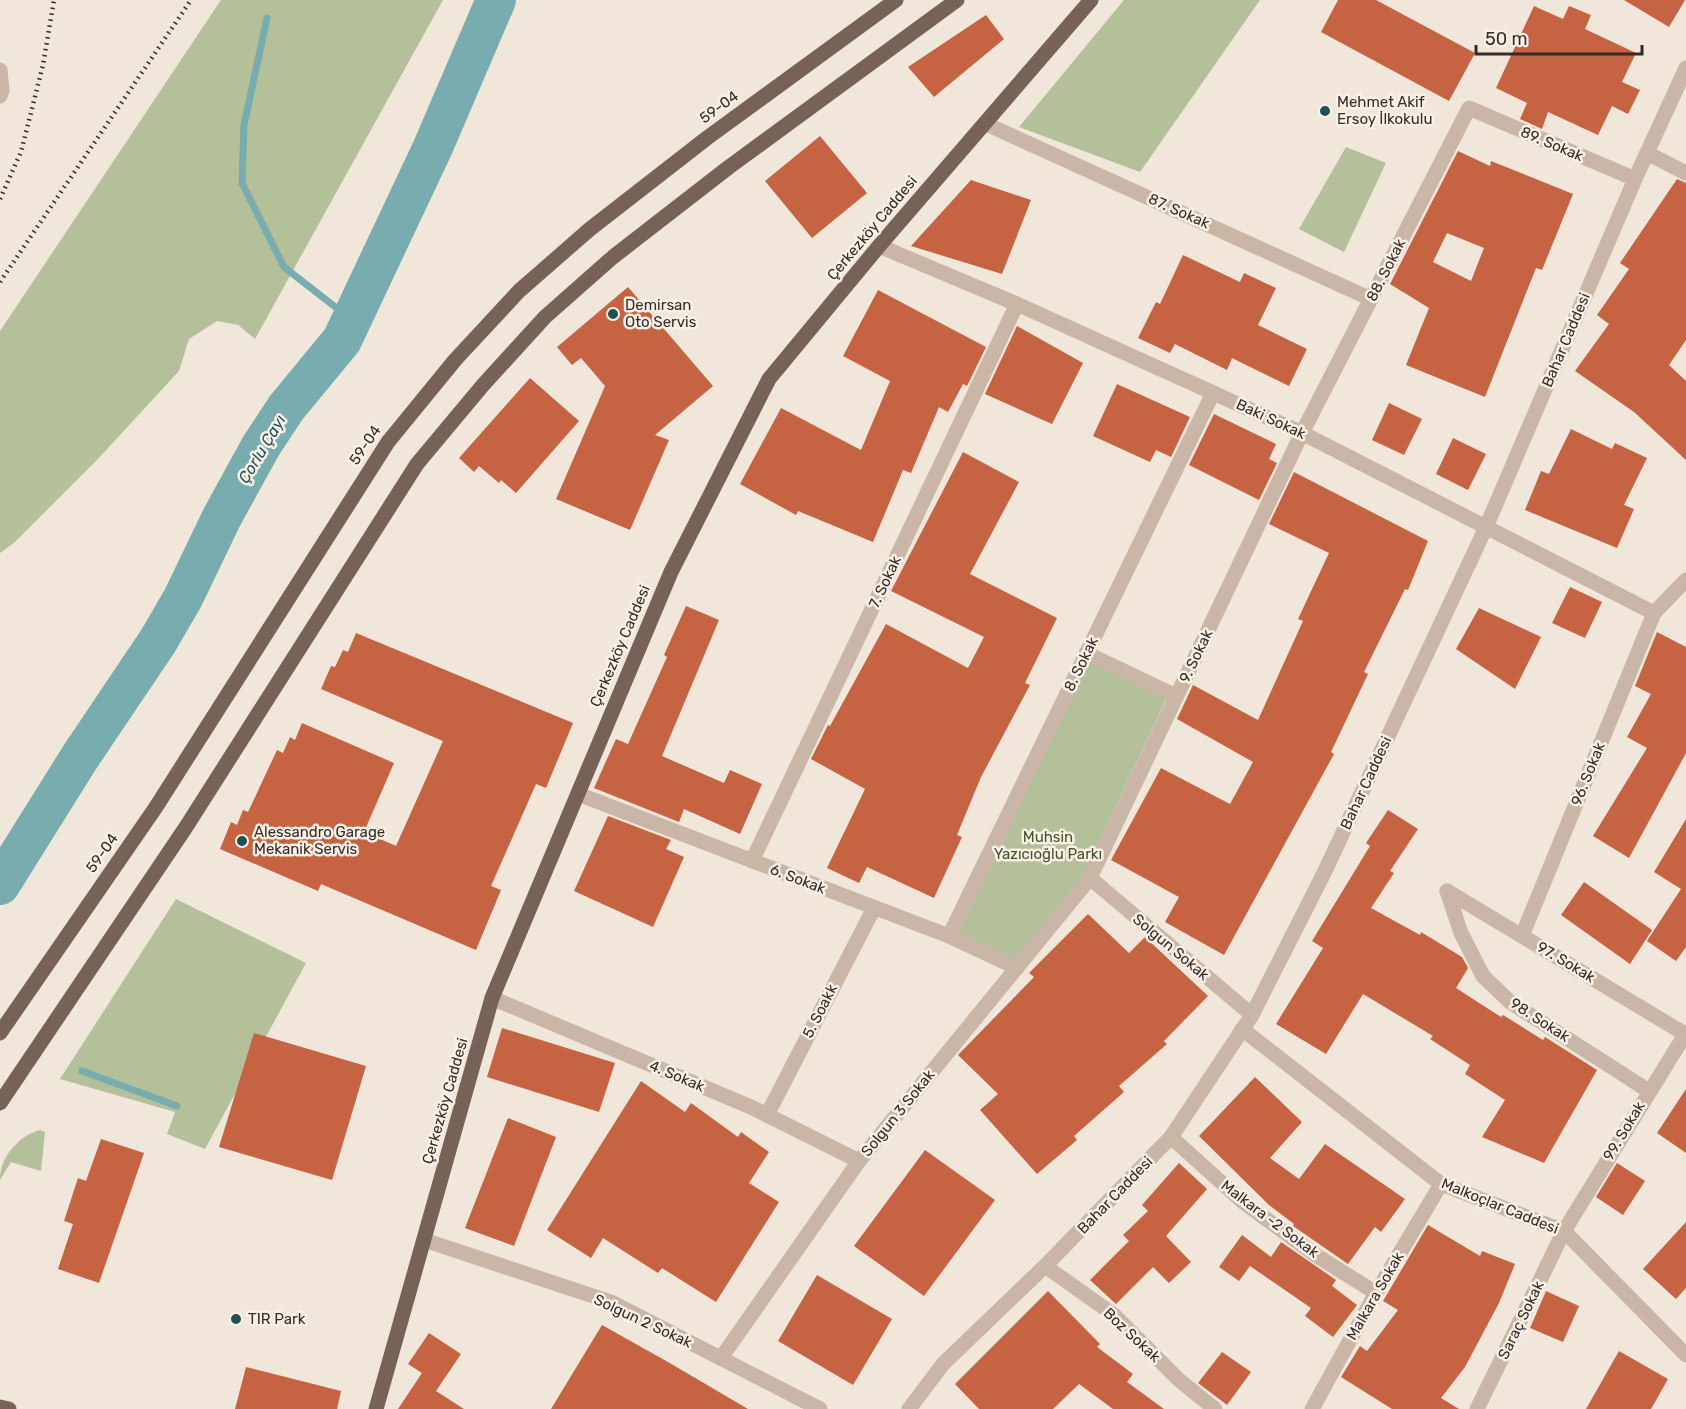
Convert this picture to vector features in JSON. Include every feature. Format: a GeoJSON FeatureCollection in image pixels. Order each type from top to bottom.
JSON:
{"type":"FeatureCollection","features":[{"type":"Feature","properties":{"kind":"main road","name":"59-04"},"geometry":{"type":"LineString","coordinates":[[0,1033],[156,807],[388,442],[455,360],[519,291],[590,229],[706,138],[896,0]]}},
{"type":"Feature","properties":{"kind":"main road"},"geometry":{"type":"LineString","coordinates":[[0,1103],[186,827],[417,464],[483,384],[545,317],[613,257],[729,167],[957,0]]}},
{"type":"Feature","properties":{"kind":"main road","name":"Çerkezköy Caddesi"},"geometry":{"type":"LineString","coordinates":[[376,1409],[492,998],[671,572],[769,379],[879,246],[1091,0]]}},
{"type":"Feature","properties":{"kind":"main road"},"geometry":{"type":"LineString","coordinates":[[0,1407],[9,1409]]}},
{"type":"Feature","properties":{"kind":"street","name":"Bahar Caddesi"},"geometry":{"type":"LineString","coordinates":[[909,1409],[943,1364],[1045,1266],[1171,1137],[1252,1015],[1324,873],[1488,525],[1635,179],[1686,68]]}},
{"type":"Feature","properties":{"kind":"street"},"geometry":{"type":"LineString","coordinates":[[0,70],[2,92],[0,96]]}},
{"type":"Feature","properties":{"kind":"street","name":"89. Sokak"},"geometry":{"type":"LineString","coordinates":[[1469,108],[1635,179]]}},
{"type":"Feature","properties":{"kind":"street","name":"88. Sokak"},"geometry":{"type":"LineString","coordinates":[[1302,433],[1469,108]]}},
{"type":"Feature","properties":{"kind":"street","name":"87. Sokak"},"geometry":{"type":"LineString","coordinates":[[986,124],[1371,299]]}},
{"type":"Feature","properties":{"kind":"street"},"geometry":{"type":"LineString","coordinates":[[1647,153],[1686,173]]}},
{"type":"Feature","properties":{"kind":"street","name":"Baki Sokak"},"geometry":{"type":"LineString","coordinates":[[879,246],[1017,304],[1302,433],[1488,525],[1654,613]]}},
{"type":"Feature","properties":{"kind":"street","name":"7. Sokak"},"geometry":{"type":"LineString","coordinates":[[752,861],[1017,304]]}},
{"type":"Feature","properties":{"kind":"street","name":"8. Sokak"},"geometry":{"type":"LineString","coordinates":[[949,936],[1213,393]]}},
{"type":"Feature","properties":{"kind":"street","name":"9. Sokak"},"geometry":{"type":"LineString","coordinates":[[1090,878],[1302,433]]}},
{"type":"Feature","properties":{"kind":"street"},"geometry":{"type":"LineString","coordinates":[[1654,613],[1686,580]]}},
{"type":"Feature","properties":{"kind":"street","name":"96. Sokak"},"geometry":{"type":"LineString","coordinates":[[1522,936],[1654,613]]}},
{"type":"Feature","properties":{"kind":"street"},"geometry":{"type":"LineString","coordinates":[[1086,653],[1176,696]]}},
{"type":"Feature","properties":{"kind":"street","name":"6. Sokak"},"geometry":{"type":"LineString","coordinates":[[578,794],[949,936],[1017,968]]}},
{"type":"Feature","properties":{"kind":"street","name":"Solgun Sokak"},"geometry":{"type":"LineString","coordinates":[[1090,878],[1252,1015]]}},
{"type":"Feature","properties":{"kind":"street","name":"Solgun 3 Sokak"},"geometry":{"type":"LineString","coordinates":[[721,1358],[859,1161],[1090,878]]}},
{"type":"Feature","properties":{"kind":"street","name":"97. Sokak"},"geometry":{"type":"LineString","coordinates":[[1447,891],[1686,1033]]}},
{"type":"Feature","properties":{"kind":"street","name":"98. Sokak"},"geometry":{"type":"LineString","coordinates":[[1447,891],[1461,933],[1483,976],[1510,1002],[1649,1091]]}},
{"type":"Feature","properties":{"kind":"street","name":"5. Soakk"},"geometry":{"type":"LineString","coordinates":[[767,1115],[874,908]]}},
{"type":"Feature","properties":{"kind":"street","name":"4. Sokak"},"geometry":{"type":"LineString","coordinates":[[492,998],[767,1115],[859,1161]]}},
{"type":"Feature","properties":{"kind":"street","name":"Malkoçlar Caddesi"},"geometry":{"type":"LineString","coordinates":[[1242,1029],[1442,1184],[1564,1231],[1686,1355]]}},
{"type":"Feature","properties":{"kind":"street","name":"99. Sokak"},"geometry":{"type":"LineString","coordinates":[[1564,1231],[1686,1033]]}},
{"type":"Feature","properties":{"kind":"street","name":"Malkara -2 Sokak"},"geometry":{"type":"LineString","coordinates":[[1171,1137],[1243,1202],[1317,1256],[1376,1293]]}},
{"type":"Feature","properties":{"kind":"street","name":"Malkara Sokak"},"geometry":{"type":"LineString","coordinates":[[1312,1409],[1376,1293],[1442,1184]]}},
{"type":"Feature","properties":{"kind":"street","name":"Saraç Sokak"},"geometry":{"type":"LineString","coordinates":[[1477,1409],[1564,1231]]}},
{"type":"Feature","properties":{"kind":"street","name":"Solgun 2 Sokak"},"geometry":{"type":"LineString","coordinates":[[424,1240],[610,1302],[820,1409]]}},
{"type":"Feature","properties":{"kind":"street","name":"Boz Sokak"},"geometry":{"type":"LineString","coordinates":[[1045,1266],[1114,1315],[1179,1380],[1215,1409]]}},
{"type":"Feature","properties":{"kind":"green space"},"geometry":{"type":"Polygon","coordinates":[[[221,0],[443,0],[255,339],[238,325],[217,321],[189,339],[179,371],[96,461],[15,542],[0,553],[0,331],[221,0]]]}},
{"type":"Feature","properties":{"kind":"green space"},"geometry":{"type":"Polygon","coordinates":[[[1124,0],[1260,0],[1140,172],[1019,127],[1124,0]]]}},
{"type":"Feature","properties":{"kind":"green space"},"geometry":{"type":"Polygon","coordinates":[[[1346,147],[1386,163],[1344,252],[1299,229],[1346,147]]]}},
{"type":"Feature","properties":{"kind":"green space","name":"Muhsin Yazıcıoğlu Parkı"},"geometry":{"type":"Polygon","coordinates":[[[1089,661],[1167,698],[1083,876],[1015,962],[955,933],[1089,661]]]}},
{"type":"Feature","properties":{"kind":"green space"},"geometry":{"type":"Polygon","coordinates":[[[176,899],[306,963],[205,1149],[167,1134],[175,1112],[60,1079],[176,899]]]}},
{"type":"Feature","properties":{"kind":"green space"},"geometry":{"type":"Polygon","coordinates":[[[40,1130],[45,1132],[41,1171],[11,1162],[0,1180],[3,1163],[12,1149],[24,1137],[40,1130]]]}},
{"type":"Feature","properties":{"kind":"building"},"geometry":{"type":"Polygon","coordinates":[[[1338,0],[1376,0],[1475,53],[1449,101],[1321,32],[1338,0]]]}},
{"type":"Feature","properties":{"kind":"building"},"geometry":{"type":"Polygon","coordinates":[[[1624,0],[1685,0],[1669,27],[1624,0]]]}},
{"type":"Feature","properties":{"kind":"building"},"geometry":{"type":"Polygon","coordinates":[[[1534,6],[1563,19],[1569,6],[1591,15],[1585,29],[1636,53],[1622,82],[1640,90],[1628,114],[1612,106],[1598,135],[1548,112],[1542,129],[1520,119],[1527,103],[1496,88],[1534,6]]]}},
{"type":"Feature","properties":{"kind":"building"},"geometry":{"type":"Polygon","coordinates":[[[986,15],[1004,39],[934,97],[908,67],[986,15]]]}},
{"type":"Feature","properties":{"kind":"building"},"geometry":{"type":"Polygon","coordinates":[[[820,136],[867,193],[812,238],[765,181],[820,136]]]}},
{"type":"Feature","properties":{"kind":"building"},"geometry":{"type":"Polygon","coordinates":[[[1458,151],[1490,166],[1491,161],[1573,194],[1542,270],[1536,268],[1485,397],[1406,365],[1429,308],[1390,284],[1458,151]],[[1447,233],[1433,262],[1471,281],[1484,248],[1447,233]]]}},
{"type":"Feature","properties":{"kind":"building"},"geometry":{"type":"Polygon","coordinates":[[[1677,179],[1686,183],[1686,340],[1669,365],[1686,381],[1686,460],[1634,412],[1575,371],[1609,324],[1597,315],[1629,269],[1620,263],[1677,179]]]}},
{"type":"Feature","properties":{"kind":"building"},"geometry":{"type":"Polygon","coordinates":[[[971,180],[1031,200],[1002,274],[911,246],[971,180]]]}},
{"type":"Feature","properties":{"kind":"building"},"geometry":{"type":"Polygon","coordinates":[[[1183,255],[1240,282],[1244,273],[1276,288],[1258,325],[1307,349],[1289,386],[1232,358],[1227,370],[1175,344],[1170,353],[1138,338],[1156,302],[1160,304],[1183,255]]]}},
{"type":"Feature","properties":{"kind":"building"},"geometry":{"type":"Polygon","coordinates":[[[628,287],[713,386],[655,435],[669,440],[630,530],[556,499],[605,386],[581,358],[572,365],[557,347],[628,287]]]}},
{"type":"Feature","properties":{"kind":"building"},"geometry":{"type":"Polygon","coordinates":[[[878,290],[986,347],[967,386],[963,384],[948,412],[939,407],[911,473],[903,470],[873,542],[798,511],[796,515],[740,484],[781,408],[861,450],[890,381],[843,356],[878,290]]]}},
{"type":"Feature","properties":{"kind":"building"},"geometry":{"type":"Polygon","coordinates":[[[1017,326],[1083,363],[1052,424],[985,394],[1017,326]]]}},
{"type":"Feature","properties":{"kind":"building"},"geometry":{"type":"Polygon","coordinates":[[[530,378],[579,421],[516,493],[501,480],[499,483],[479,466],[474,472],[459,458],[530,378]]]}},
{"type":"Feature","properties":{"kind":"building"},"geometry":{"type":"Polygon","coordinates":[[[1117,384],[1190,417],[1171,457],[1156,450],[1150,462],[1093,436],[1117,384]]]}},
{"type":"Feature","properties":{"kind":"building"},"geometry":{"type":"Polygon","coordinates":[[[1389,403],[1422,419],[1404,455],[1372,440],[1389,403]]]}},
{"type":"Feature","properties":{"kind":"building"},"geometry":{"type":"Polygon","coordinates":[[[1214,414],[1276,444],[1269,459],[1277,463],[1259,500],[1189,465],[1214,414]]]}},
{"type":"Feature","properties":{"kind":"building"},"geometry":{"type":"Polygon","coordinates":[[[1571,429],[1612,449],[1615,443],[1647,458],[1624,505],[1634,509],[1617,548],[1525,510],[1541,471],[1549,474],[1571,429]]]}},
{"type":"Feature","properties":{"kind":"building"},"geometry":{"type":"Polygon","coordinates":[[[1453,438],[1486,454],[1468,490],[1436,474],[1453,438]]]}},
{"type":"Feature","properties":{"kind":"building"},"geometry":{"type":"Polygon","coordinates":[[[963,452],[1019,482],[970,574],[1057,618],[1025,683],[1030,685],[981,777],[957,835],[962,837],[934,898],[867,867],[859,883],[827,868],[865,789],[811,759],[886,624],[968,668],[984,637],[891,591],[963,452]]]}},
{"type":"Feature","properties":{"kind":"building"},"geometry":{"type":"Polygon","coordinates":[[[1294,472],[1428,541],[1408,590],[1405,589],[1364,672],[1368,674],[1331,752],[1334,754],[1224,955],[1165,922],[1179,897],[1111,860],[1161,768],[1230,804],[1253,762],[1177,719],[1193,685],[1258,720],[1303,621],[1298,619],[1329,553],[1269,524],[1294,472]]]}},
{"type":"Feature","properties":{"kind":"building"},"geometry":{"type":"Polygon","coordinates":[[[1570,587],[1602,602],[1585,638],[1552,623],[1570,587]]]}},
{"type":"Feature","properties":{"kind":"building"},"geometry":{"type":"Polygon","coordinates":[[[686,606],[719,620],[662,756],[724,783],[730,770],[762,784],[740,834],[684,809],[679,822],[594,788],[616,739],[628,744],[667,657],[664,655],[686,606]]]}},
{"type":"Feature","properties":{"kind":"building"},"geometry":{"type":"Polygon","coordinates":[[[1479,608],[1541,637],[1515,689],[1456,649],[1479,608]]]}},
{"type":"Feature","properties":{"kind":"building"},"geometry":{"type":"Polygon","coordinates":[[[1657,632],[1686,647],[1686,753],[1629,858],[1593,836],[1647,748],[1627,737],[1651,694],[1635,686],[1657,632]]]}},
{"type":"Feature","properties":{"kind":"building"},"geometry":{"type":"Polygon","coordinates":[[[356,633],[573,723],[546,788],[536,784],[491,886],[501,890],[476,950],[321,884],[318,891],[220,849],[231,822],[237,825],[243,810],[248,812],[277,750],[283,753],[290,737],[295,740],[302,723],[394,763],[364,832],[396,846],[443,741],[321,689],[331,666],[335,667],[343,650],[348,652],[356,633]]]}},
{"type":"Feature","properties":{"kind":"building"},"geometry":{"type":"Polygon","coordinates":[[[1388,810],[1418,829],[1390,871],[1394,873],[1371,908],[1420,935],[1421,932],[1462,957],[1468,968],[1456,988],[1501,1017],[1503,1015],[1543,1040],[1545,1037],[1597,1070],[1544,1163],[1482,1137],[1505,1100],[1465,1074],[1470,1065],[1430,1039],[1433,1036],[1363,994],[1326,1054],[1276,1024],[1323,948],[1312,941],[1370,846],[1366,843],[1388,810]]]}},
{"type":"Feature","properties":{"kind":"building"},"geometry":{"type":"Polygon","coordinates":[[[608,816],[671,840],[666,849],[684,857],[653,927],[574,891],[608,816]]]}},
{"type":"Feature","properties":{"kind":"building"},"geometry":{"type":"Polygon","coordinates":[[[1686,819],[1686,947],[1676,961],[1647,941],[1681,889],[1654,872],[1686,819]]]}},
{"type":"Feature","properties":{"kind":"building"},"geometry":{"type":"Polygon","coordinates":[[[1584,882],[1652,930],[1630,964],[1561,915],[1584,882]]]}},
{"type":"Feature","properties":{"kind":"building"},"geometry":{"type":"Polygon","coordinates":[[[1088,914],[1129,953],[1145,937],[1208,996],[1164,1041],[1167,1044],[1119,1086],[1124,1092],[1074,1136],[1077,1140],[1037,1174],[980,1110],[998,1094],[958,1055],[1034,977],[1029,973],[1088,914]]]}},
{"type":"Feature","properties":{"kind":"building"},"geometry":{"type":"Polygon","coordinates":[[[502,1028],[615,1063],[599,1112],[487,1077],[502,1028]]]}},
{"type":"Feature","properties":{"kind":"building"},"geometry":{"type":"Polygon","coordinates":[[[254,1033],[366,1066],[332,1180],[219,1147],[254,1033]]]}},
{"type":"Feature","properties":{"kind":"building"},"geometry":{"type":"Polygon","coordinates":[[[1255,1077],[1302,1122],[1270,1158],[1299,1179],[1325,1144],[1405,1199],[1381,1232],[1375,1227],[1348,1264],[1293,1226],[1294,1224],[1269,1205],[1199,1136],[1255,1077]]]}},
{"type":"Feature","properties":{"kind":"building"},"geometry":{"type":"Polygon","coordinates":[[[641,1081],[685,1112],[691,1103],[738,1137],[741,1132],[769,1152],[749,1183],[779,1202],[716,1302],[662,1268],[658,1273],[603,1238],[591,1258],[547,1230],[641,1081]]]}},
{"type":"Feature","properties":{"kind":"building"},"geometry":{"type":"Polygon","coordinates":[[[1686,1089],[1686,1153],[1657,1133],[1686,1089]]]}},
{"type":"Feature","properties":{"kind":"building"},"geometry":{"type":"Polygon","coordinates":[[[508,1118],[556,1137],[514,1246],[465,1228],[508,1118]]]}},
{"type":"Feature","properties":{"kind":"building"},"geometry":{"type":"Polygon","coordinates":[[[101,1139],[144,1153],[99,1283],[58,1269],[73,1224],[64,1221],[78,1178],[86,1181],[101,1139]]]}},
{"type":"Feature","properties":{"kind":"building"},"geometry":{"type":"Polygon","coordinates":[[[925,1150],[995,1200],[924,1296],[854,1246],[925,1150]]]}},
{"type":"Feature","properties":{"kind":"building"},"geometry":{"type":"Polygon","coordinates":[[[1179,1163],[1207,1189],[1166,1236],[1191,1262],[1169,1283],[1153,1267],[1116,1304],[1090,1280],[1129,1241],[1123,1235],[1148,1211],[1142,1205],[1179,1163]]]}},
{"type":"Feature","properties":{"kind":"building"},"geometry":{"type":"Polygon","coordinates":[[[1617,1163],[1645,1181],[1623,1215],[1596,1197],[1617,1163]]]}},
{"type":"Feature","properties":{"kind":"building"},"geometry":{"type":"Polygon","coordinates":[[[1686,1222],[1686,1288],[1676,1299],[1643,1269],[1686,1222]]]}},
{"type":"Feature","properties":{"kind":"building"},"geometry":{"type":"Polygon","coordinates":[[[1428,1225],[1480,1256],[1482,1251],[1515,1264],[1499,1303],[1465,1367],[1441,1398],[1459,1409],[1392,1409],[1341,1377],[1360,1346],[1367,1351],[1398,1310],[1383,1301],[1428,1225]]]}},
{"type":"Feature","properties":{"kind":"building"},"geometry":{"type":"Polygon","coordinates":[[[1242,1235],[1271,1257],[1281,1242],[1336,1280],[1332,1286],[1357,1305],[1333,1337],[1305,1316],[1311,1308],[1250,1266],[1239,1281],[1219,1267],[1242,1235]]]}},
{"type":"Feature","properties":{"kind":"building"},"geometry":{"type":"Polygon","coordinates":[[[817,1275],[892,1319],[853,1385],[778,1341],[817,1275]]]}},
{"type":"Feature","properties":{"kind":"building"},"geometry":{"type":"Polygon","coordinates":[[[1048,1291],[1100,1344],[1097,1347],[1133,1374],[1127,1382],[1164,1409],[1113,1409],[1079,1384],[1053,1409],[979,1409],[955,1384],[1048,1291]]]}},
{"type":"Feature","properties":{"kind":"building"},"geometry":{"type":"Polygon","coordinates":[[[1546,1291],[1579,1306],[1563,1342],[1530,1328],[1546,1291]]]}},
{"type":"Feature","properties":{"kind":"building"},"geometry":{"type":"Polygon","coordinates":[[[602,1325],[668,1362],[748,1409],[551,1409],[602,1325]]]}},
{"type":"Feature","properties":{"kind":"building"},"geometry":{"type":"Polygon","coordinates":[[[429,1333],[461,1354],[436,1391],[464,1409],[398,1409],[422,1373],[408,1364],[429,1333]]]}},
{"type":"Feature","properties":{"kind":"building"},"geometry":{"type":"Polygon","coordinates":[[[1619,1351],[1668,1379],[1651,1409],[1586,1409],[1619,1351]]]}},
{"type":"Feature","properties":{"kind":"building"},"geometry":{"type":"Polygon","coordinates":[[[1222,1352],[1251,1372],[1227,1405],[1198,1383],[1222,1352]]]}},
{"type":"Feature","properties":{"kind":"building"},"geometry":{"type":"Polygon","coordinates":[[[246,1367],[341,1391],[337,1409],[235,1409],[246,1367]]]}},
{"type":"Feature","properties":{"kind":"waterway","name":"Çorlu Çayı"},"geometry":{"type":"LineString","coordinates":[[0,885],[80,757],[158,641],[183,598],[222,517],[261,446],[286,408],[342,340],[433,147],[496,0]]}},
{"type":"Feature","properties":{"kind":"waterway"},"geometry":{"type":"LineString","coordinates":[[267,18],[244,125],[242,183],[284,267],[352,320]]}},
{"type":"Feature","properties":{"kind":"waterway"},"geometry":{"type":"LineString","coordinates":[[82,1071],[177,1106]]}},
{"type":"Feature","properties":{"kind":"railway"},"geometry":{"type":"LineString","coordinates":[[0,199],[21,152],[43,65],[54,0]]}},
{"type":"Feature","properties":{"kind":"railway"},"geometry":{"type":"LineString","coordinates":[[0,282],[191,0]]}},
{"type":"Feature","properties":{"kind":"place","name":"Mehmet Akif Ersoy İlkokulu"},"geometry":{"type":"Point","coordinates":[1325,111]}},
{"type":"Feature","properties":{"kind":"place","name":"Demirsan Oto Servis"},"geometry":{"type":"Point","coordinates":[613,314]}},
{"type":"Feature","properties":{"kind":"place","name":"Alessandro Garage Mekanik Servis"},"geometry":{"type":"Point","coordinates":[242,841]}},
{"type":"Feature","properties":{"kind":"place","name":"TIR Park"},"geometry":{"type":"Point","coordinates":[236,1319]}}]}
